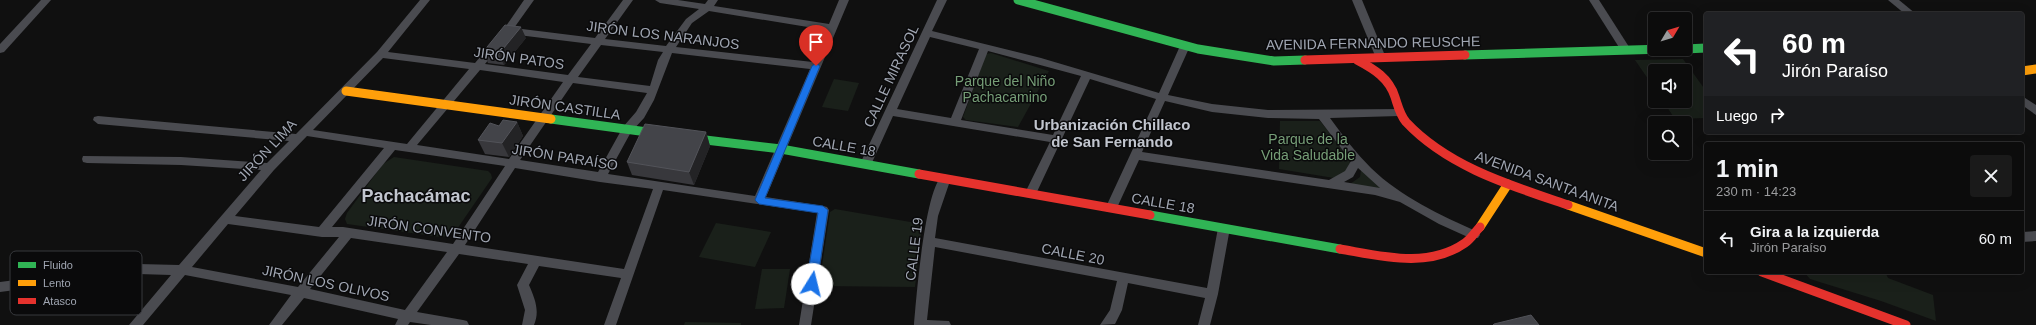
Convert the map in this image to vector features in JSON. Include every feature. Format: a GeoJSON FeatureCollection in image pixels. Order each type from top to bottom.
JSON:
{"type":"FeatureCollection","features":[{"type":"Feature","properties":{"kind":"street"},"geometry":{"type":"LineString","coordinates":[[0,50],[46,0]]}},
{"type":"Feature","properties":{"kind":"street","name":"JIRÓN LIMA"},"geometry":{"type":"LineString","coordinates":[[136,325],[270,167],[300,135],[382,54],[425,0]]}},
{"type":"Feature","properties":{"kind":"street"},"geometry":{"type":"LineString","coordinates":[[409,148],[476,66],[507,31],[529,0]]}},
{"type":"Feature","properties":{"kind":"street"},"geometry":{"type":"LineString","coordinates":[[404,321],[456,248],[542,118],[628,0]]}},
{"type":"Feature","properties":{"kind":"street"},"geometry":{"type":"LineString","coordinates":[[660,0],[710,4],[832,28]]}},
{"type":"Feature","properties":{"kind":"street"},"geometry":{"type":"LineString","coordinates":[[759,200],[844,0]]}},
{"type":"Feature","properties":{"kind":"street","name":"CALLE MIRASOL"},"geometry":{"type":"LineString","coordinates":[[866,164],[942,0]]}},
{"type":"Feature","properties":{"kind":"street","name":"AVENIDA FERNANDO REUSCHE"},"geometry":{"type":"LineString","coordinates":[[1018,0],[1185,46],[1274,61],[1648,49]]}},
{"type":"Feature","properties":{"kind":"street"},"geometry":{"type":"LineString","coordinates":[[1357,0],[1381,58]]}},
{"type":"Feature","properties":{"kind":"street"},"geometry":{"type":"LineString","coordinates":[[1594,0],[1626,50]]}},
{"type":"Feature","properties":{"kind":"street"},"geometry":{"type":"LineString","coordinates":[[1893,0],[1908,12]]}},
{"type":"Feature","properties":{"kind":"street"},"geometry":{"type":"LineString","coordinates":[[600,178],[628,130],[640,115],[653,90],[663,60],[689,21],[710,4]]}},
{"type":"Feature","properties":{"kind":"street","name":"JIRÓN LOS NARANJOS"},"geometry":{"type":"LineString","coordinates":[[507,31],[816,66]]}},
{"type":"Feature","properties":{"kind":"street"},"geometry":{"type":"LineString","coordinates":[[927,33],[1087,74],[1161,98],[1240,112],[1322,115],[1399,112]]}},
{"type":"Feature","properties":{"kind":"street"},"geometry":{"type":"LineString","coordinates":[[1111,208],[1185,46]]}},
{"type":"Feature","properties":{"kind":"street"},"geometry":{"type":"LineString","coordinates":[[955,122],[985,47]]}},
{"type":"Feature","properties":{"kind":"street"},"geometry":{"type":"LineString","coordinates":[[1692,49],[1704,48]]}},
{"type":"Feature","properties":{"kind":"street","name":"JIRÓN PATOS"},"geometry":{"type":"LineString","coordinates":[[382,54],[653,90]]}},
{"type":"Feature","properties":{"kind":"street","name":"AVENIDA SANTA ANITA"},"geometry":{"type":"LineString","coordinates":[[1389,84],[1391,71],[1401,57]]}},
{"type":"Feature","properties":{"kind":"street","name":"AVENIDA SANTA ANITA"},"geometry":{"type":"LineString","coordinates":[[1355,59],[1374,69],[1389,84],[1399,112],[1410,126],[1441,152],[1460,163],[1508,184],[1704,252]]}},
{"type":"Feature","properties":{"kind":"street"},"geometry":{"type":"LineString","coordinates":[[2024,71],[2036,69]]}},
{"type":"Feature","properties":{"kind":"street"},"geometry":{"type":"LineString","coordinates":[[1030,193],[1087,74]]}},
{"type":"Feature","properties":{"kind":"street","name":"JIRÓN CASTILLA"},"geometry":{"type":"LineString","coordinates":[[346,91],[628,130],[781,149]]}},
{"type":"Feature","properties":{"kind":"street"},"geometry":{"type":"LineString","coordinates":[[2024,102],[2036,111]]}},
{"type":"Feature","properties":{"kind":"street"},"geometry":{"type":"LineString","coordinates":[[890,112],[1056,139]]}},
{"type":"Feature","properties":{"kind":"street"},"geometry":{"type":"LineString","coordinates":[[1322,115],[1357,160],[1406,200],[1438,219],[1474,235]]}},
{"type":"Feature","properties":{"kind":"street","name":"JIRÓN PARAÍSO"},"geometry":{"type":"LineString","coordinates":[[98,120],[300,135],[409,148],[659,187],[664,185],[823,210],[805,325]]}},
{"type":"Feature","properties":{"kind":"street"},"geometry":{"type":"LineString","coordinates":[[322,232],[392,146]]}},
{"type":"Feature","properties":{"kind":"street","name":"CALLE 18"},"geometry":{"type":"LineString","coordinates":[[781,149],[1378,256],[1413,260],[1438,256],[1458,247],[1474,235],[1508,184]]}},
{"type":"Feature","properties":{"kind":"street"},"geometry":{"type":"LineString","coordinates":[[1135,155],[1330,184],[1375,192],[1406,200]]}},
{"type":"Feature","properties":{"kind":"street"},"geometry":{"type":"LineString","coordinates":[[87,159],[181,161],[270,167]]}},
{"type":"Feature","properties":{"kind":"street"},"geometry":{"type":"LineString","coordinates":[[1330,184],[1350,174],[1357,160]]}},
{"type":"Feature","properties":{"kind":"street","name":"CALLE 19"},"geometry":{"type":"LineString","coordinates":[[920,325],[932,216],[945,178]]}},
{"type":"Feature","properties":{"kind":"street"},"geometry":{"type":"LineString","coordinates":[[610,325],[659,187]]}},
{"type":"Feature","properties":{"kind":"street","name":"JIRÓN CONVENTO"},"geometry":{"type":"LineString","coordinates":[[225,219],[322,232],[348,233],[627,274]]}},
{"type":"Feature","properties":{"kind":"street"},"geometry":{"type":"LineString","coordinates":[[1204,325],[1212,294],[1224,228]]}},
{"type":"Feature","properties":{"kind":"street"},"geometry":{"type":"LineString","coordinates":[[275,325],[348,233]]}},
{"type":"Feature","properties":{"kind":"street"},"geometry":{"type":"LineString","coordinates":[[2024,236],[2036,236]]}},
{"type":"Feature","properties":{"kind":"street","name":"CALLE 20"},"geometry":{"type":"LineString","coordinates":[[929,241],[1123,279],[1212,294]]}},
{"type":"Feature","properties":{"kind":"street"},"geometry":{"type":"LineString","coordinates":[[528,325],[532,311],[523,285],[536,260]]}},
{"type":"Feature","properties":{"kind":"street","name":"JIRÓN LOS OLIVOS"},"geometry":{"type":"LineString","coordinates":[[142,269],[183,270],[300,292],[404,321],[463,325]]}},
{"type":"Feature","properties":{"kind":"street"},"geometry":{"type":"LineString","coordinates":[[1769,274],[1906,325]]}},
{"type":"Feature","properties":{"kind":"street"},"geometry":{"type":"LineString","coordinates":[[1106,325],[1112,320],[1116,311],[1123,279]]}},
{"type":"Feature","properties":{"kind":"street","name":"JIRÓN LOS OLIVOS"},"geometry":{"type":"LineString","coordinates":[[0,287],[10,286]]}},
{"type":"Feature","properties":{"kind":"street"},"geometry":{"type":"LineString","coordinates":[[920,325],[945,325]]}},
{"type":"Feature","properties":{"kind":"green space","name":"Parque del Niño Pachacamino"},"geometry":{"type":"Polygon","coordinates":[[[991,53],[1049,71],[1018,127],[966,120],[963,117],[986,54],[991,53]]]}},
{"type":"Feature","properties":{"kind":"green space"},"geometry":{"type":"Polygon","coordinates":[[[1683,59],[1687,64],[1648,64],[1648,79],[1635,60],[1683,59]]]}},
{"type":"Feature","properties":{"kind":"green space"},"geometry":{"type":"Polygon","coordinates":[[[1692,72],[1704,88],[1704,118],[1692,118],[1692,116],[1673,116],[1668,108],[1692,108],[1692,72]]]}},
{"type":"Feature","properties":{"kind":"green space"},"geometry":{"type":"Polygon","coordinates":[[[834,79],[859,83],[848,111],[822,107],[834,79]]]}},
{"type":"Feature","properties":{"kind":"green space","name":"Parque de la Vida Saludable"},"geometry":{"type":"Polygon","coordinates":[[[1280,121],[1320,121],[1348,156],[1351,166],[1348,171],[1334,178],[1279,169],[1280,121]]]}},
{"type":"Feature","properties":{"kind":"green space"},"geometry":{"type":"Polygon","coordinates":[[[394,157],[488,171],[492,178],[455,232],[447,236],[440,237],[347,224],[345,219],[347,213],[383,164],[394,157]]]}},
{"type":"Feature","properties":{"kind":"green space"},"geometry":{"type":"Polygon","coordinates":[[[1361,170],[1383,189],[1350,184],[1360,177],[1361,170]]]}},
{"type":"Feature","properties":{"kind":"green space"},"geometry":{"type":"Polygon","coordinates":[[[835,209],[922,224],[915,287],[819,286],[830,212],[835,209]]]}},
{"type":"Feature","properties":{"kind":"green space"},"geometry":{"type":"Polygon","coordinates":[[[716,223],[771,232],[755,267],[699,257],[716,223]]]}},
{"type":"Feature","properties":{"kind":"green space"},"geometry":{"type":"Polygon","coordinates":[[[762,269],[790,269],[784,308],[755,309],[762,269]]]}},
{"type":"Feature","properties":{"kind":"green space"},"geometry":{"type":"Polygon","coordinates":[[[1806,274],[1886,274],[1888,278],[1933,295],[1936,321],[1881,301],[1810,279],[1806,274]]]}},
{"type":"Feature","properties":{"kind":"green space"},"geometry":{"type":"Polygon","coordinates":[[[685,322],[741,323],[741,325],[684,325],[685,322]]]}},
{"type":"Feature","properties":{"kind":"building"},"geometry":{"type":"Polygon","coordinates":[[[505,25],[521,27],[499,54],[483,52],[505,25]]]}},
{"type":"Feature","properties":{"kind":"building"},"geometry":{"type":"Polygon","coordinates":[[[503,120],[517,122],[502,143],[478,140],[490,123],[499,126],[503,120]]]}},
{"type":"Feature","properties":{"kind":"building"},"geometry":{"type":"Polygon","coordinates":[[[645,124],[706,132],[689,172],[627,162],[645,124]]]}},
{"type":"Feature","properties":{"kind":"building"},"geometry":{"type":"Polygon","coordinates":[[[1531,315],[1539,325],[1493,325],[1494,324],[1531,315]]]}},
{"type":"Feature","properties":{"kind":"traffic: fast"},"geometry":{"type":"LineString","coordinates":[[1018,0],[1198,49],[1274,61],[1305,60]]}},
{"type":"Feature","properties":{"kind":"traffic: fast"},"geometry":{"type":"LineString","coordinates":[[1692,49],[1704,48]]}},
{"type":"Feature","properties":{"kind":"traffic: fast"},"geometry":{"type":"LineString","coordinates":[[1465,55],[1648,49]]}},
{"type":"Feature","properties":{"kind":"traffic: fast"},"geometry":{"type":"LineString","coordinates":[[551,119],[662,134]]}},
{"type":"Feature","properties":{"kind":"traffic: fast"},"geometry":{"type":"LineString","coordinates":[[689,138],[781,149],[919,174]]}},
{"type":"Feature","properties":{"kind":"traffic: fast"},"geometry":{"type":"LineString","coordinates":[[1150,215],[1340,249]]}},
{"type":"Feature","properties":{"kind":"traffic: slow"},"geometry":{"type":"LineString","coordinates":[[2024,71],[2036,69]]}},
{"type":"Feature","properties":{"kind":"traffic: slow"},"geometry":{"type":"LineString","coordinates":[[346,91],[551,119]]}},
{"type":"Feature","properties":{"kind":"traffic: slow"},"geometry":{"type":"LineString","coordinates":[[1480,227],[1508,184]]}},
{"type":"Feature","properties":{"kind":"traffic: slow"},"geometry":{"type":"LineString","coordinates":[[1568,205],[1704,252]]}},
{"type":"Feature","properties":{"kind":"traffic: jam"},"geometry":{"type":"LineString","coordinates":[[1305,60],[1465,55]]}},
{"type":"Feature","properties":{"kind":"traffic: jam"},"geometry":{"type":"LineString","coordinates":[[1357,60],[1374,70],[1386,80],[1392,88],[1403,118],[1423,138],[1462,163],[1482,173],[1568,205]]}},
{"type":"Feature","properties":{"kind":"traffic: jam"},"geometry":{"type":"LineString","coordinates":[[919,174],[1150,215]]}},
{"type":"Feature","properties":{"kind":"traffic: jam"},"geometry":{"type":"LineString","coordinates":[[1340,249],[1396,258],[1415,259],[1434,257],[1451,251],[1467,242],[1480,227]]}},
{"type":"Feature","properties":{"kind":"traffic: jam"},"geometry":{"type":"LineString","coordinates":[[1767,274],[1906,325]]}},
{"type":"Feature","properties":{"kind":"district","name":"Urbanización Chillaco de San Fernando"},"geometry":{"type":"Point","coordinates":[1112,132]}},
{"type":"Feature","properties":{"kind":"district","name":"Pachacámac"},"geometry":{"type":"Point","coordinates":[416,196]}},
{"type":"Feature","properties":{"kind":"route"},"geometry":{"type":"LineString","coordinates":[[812,284],[823,210],[759,200],[816,66]]}}]}
